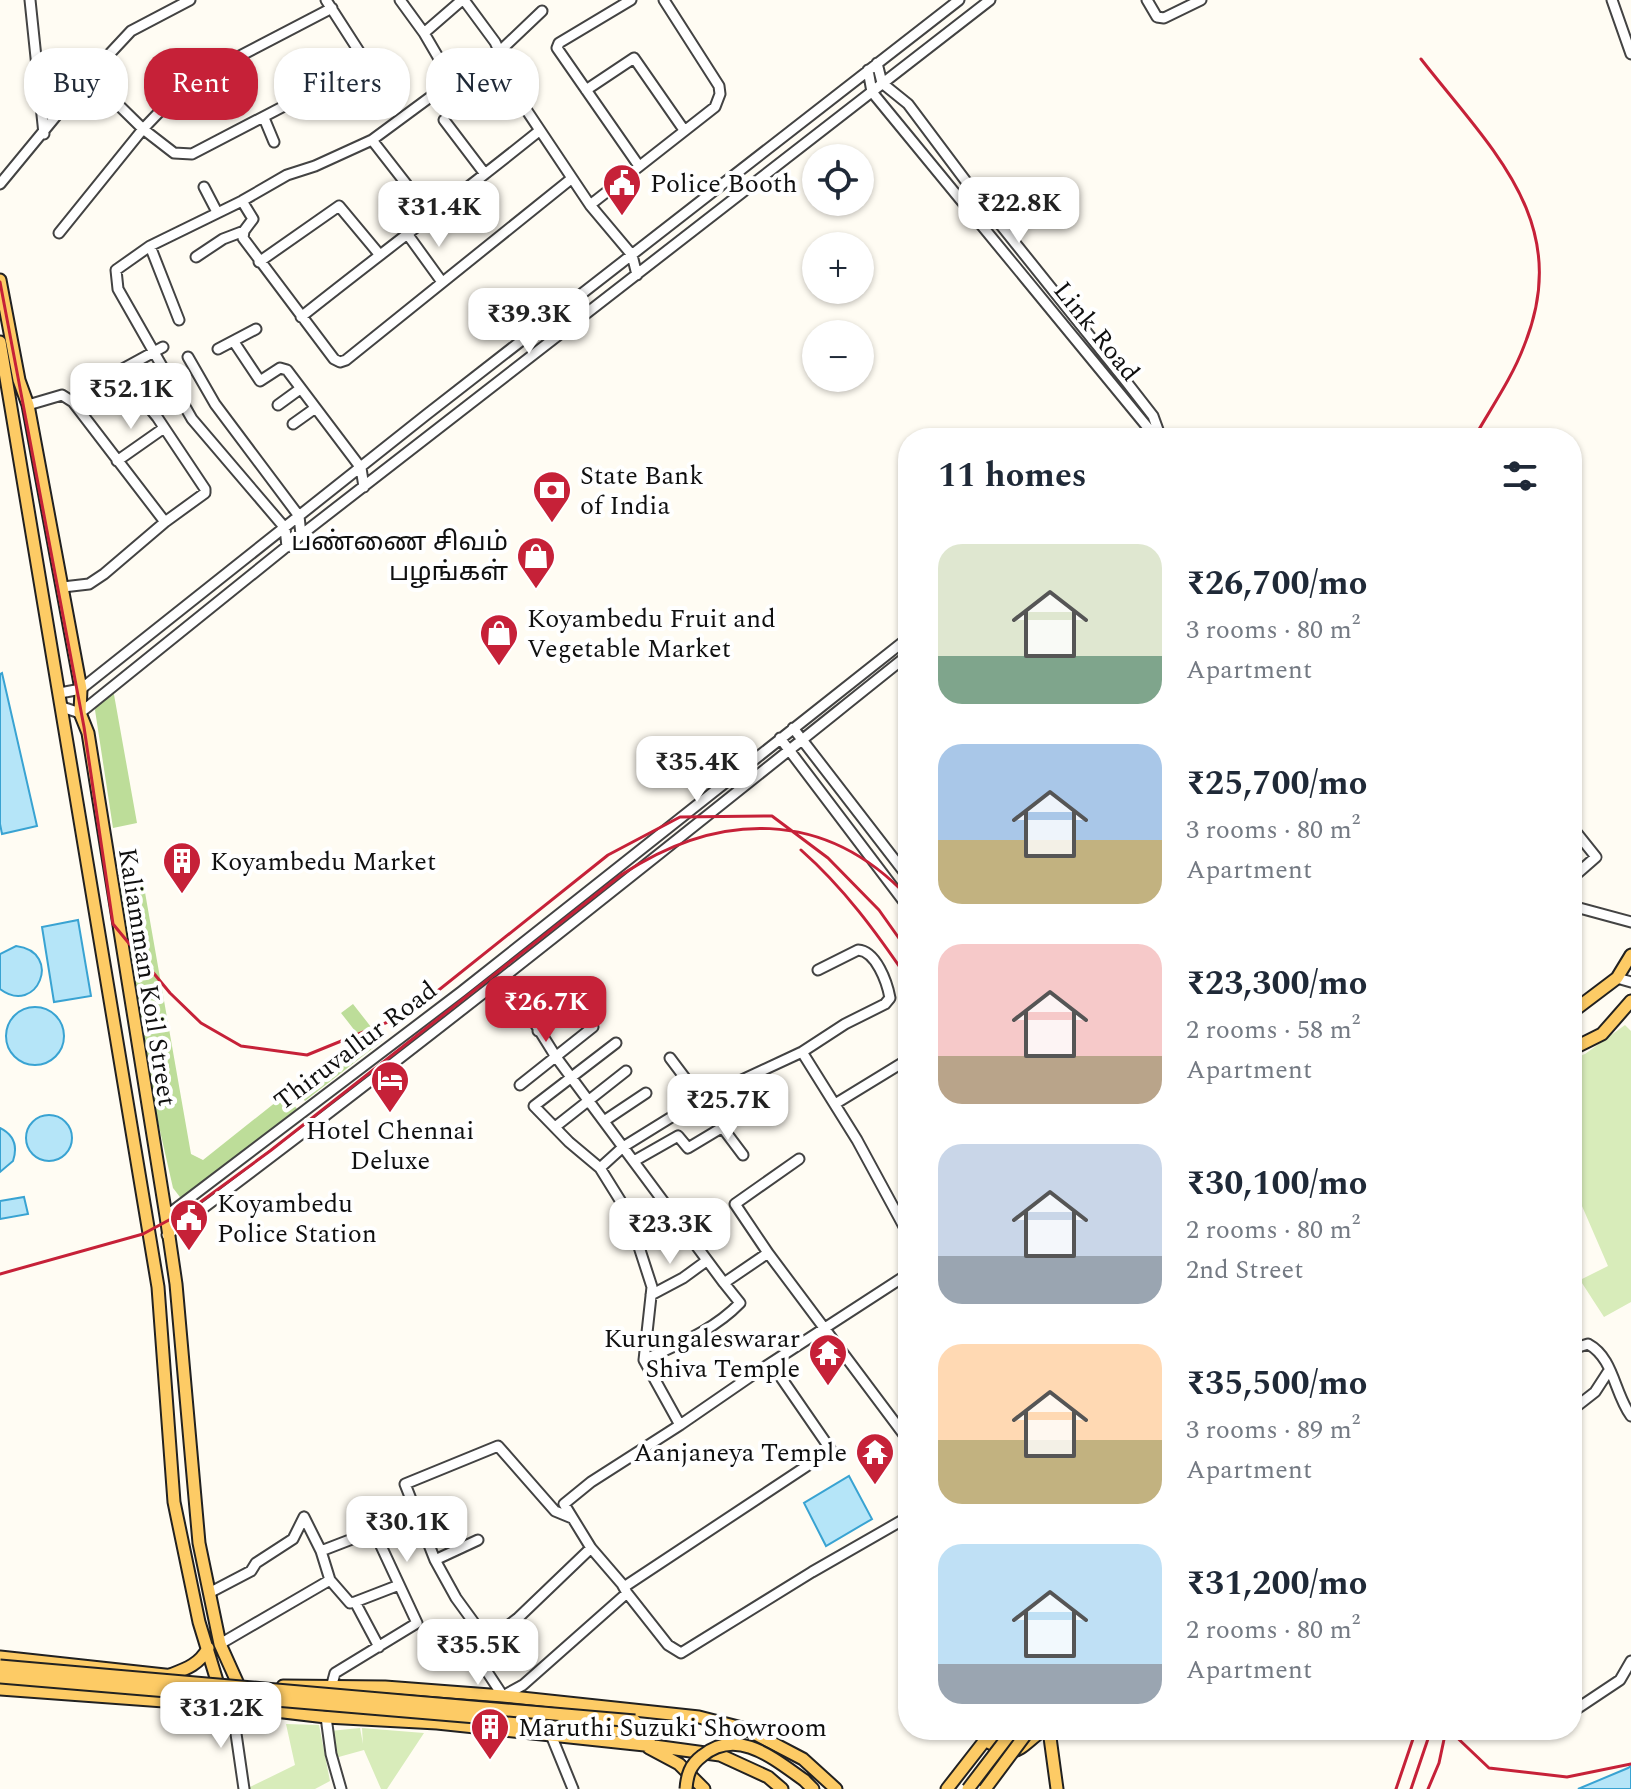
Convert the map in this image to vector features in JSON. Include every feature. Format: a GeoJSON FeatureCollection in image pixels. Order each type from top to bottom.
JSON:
{"type":"FeatureCollection","features":[{"type":"Feature","properties":{"kind":"main road","name":"Kaliamman Koil Street"},"geometry":{"type":"LineString","coordinates":[[0,280],[63,587],[81,689],[80,713],[88,733],[166,1216],[176,1284],[199,1543],[209,1593],[214,1646]]}},
{"type":"Feature","properties":{"kind":"main road","name":"Kaliamman Koil Street"},"geometry":{"type":"LineString","coordinates":[[0,342],[158,1287],[174,1502],[199,1622],[238,1684]]}},
{"type":"Feature","properties":{"kind":"main road"},"geometry":{"type":"LineString","coordinates":[[1582,1004],[1617,978],[1631,955]]}},
{"type":"Feature","properties":{"kind":"main road"},"geometry":{"type":"LineString","coordinates":[[1582,1044],[1602,1034],[1631,1001]]}},
{"type":"Feature","properties":{"kind":"main road"},"geometry":{"type":"LineString","coordinates":[[170,1675],[190,1668],[214,1646]]}},
{"type":"Feature","properties":{"kind":"main road"},"geometry":{"type":"LineString","coordinates":[[214,1646],[217,1681]]}},
{"type":"Feature","properties":{"kind":"main road"},"geometry":{"type":"LineString","coordinates":[[0,1657],[238,1684],[385,1687],[699,1717],[746,1729],[803,1759],[836,1789]]}},
{"type":"Feature","properties":{"kind":"main road"},"geometry":{"type":"LineString","coordinates":[[0,1666],[635,1721],[659,1713]]}},
{"type":"Feature","properties":{"kind":"main road"},"geometry":{"type":"LineString","coordinates":[[0,1677],[380,1715],[633,1732],[654,1746]]}},
{"type":"Feature","properties":{"kind":"main road"},"geometry":{"type":"LineString","coordinates":[[380,1715],[385,1687]]}},
{"type":"Feature","properties":{"kind":"main road"},"geometry":{"type":"LineString","coordinates":[[0,1689],[232,1706],[326,1717],[380,1715],[641,1744],[720,1755],[768,1777],[782,1789]]}},
{"type":"Feature","properties":{"kind":"main road"},"geometry":{"type":"LineString","coordinates":[[947,1789],[985,1740],[1003,1751],[1016,1751],[1032,1740]]}},
{"type":"Feature","properties":{"kind":"main road"},"geometry":{"type":"LineString","coordinates":[[968,1789],[1005,1740]]}},
{"type":"Feature","properties":{"kind":"main road"},"geometry":{"type":"LineString","coordinates":[[985,1789],[1022,1740]]}},
{"type":"Feature","properties":{"kind":"main road"},"geometry":{"type":"LineString","coordinates":[[1048,1740],[1057,1789]]}},
{"type":"Feature","properties":{"kind":"main road"},"geometry":{"type":"LineString","coordinates":[[686,1789],[686,1778],[693,1763],[725,1743],[747,1745],[761,1752],[813,1789]]}},
{"type":"Feature","properties":{"kind":"main road"},"geometry":{"type":"LineString","coordinates":[[641,1744],[679,1764],[704,1789]]}},
{"type":"Feature","properties":{"kind":"street"},"geometry":{"type":"LineString","coordinates":[[30,0],[44,134]]}},
{"type":"Feature","properties":{"kind":"street"},"geometry":{"type":"LineString","coordinates":[[115,48],[131,31],[190,0]]}},
{"type":"Feature","properties":{"kind":"street"},"geometry":{"type":"LineString","coordinates":[[400,0],[433,48]]}},
{"type":"Feature","properties":{"kind":"street"},"geometry":{"type":"LineString","coordinates":[[424,33],[463,0],[498,48]]}},
{"type":"Feature","properties":{"kind":"street"},"geometry":{"type":"LineString","coordinates":[[631,0],[558,45],[559,51],[639,166]]}},
{"type":"Feature","properties":{"kind":"street"},"geometry":{"type":"LineString","coordinates":[[590,205],[715,107],[720,94],[719,86],[664,0]]}},
{"type":"Feature","properties":{"kind":"street"},"geometry":{"type":"LineString","coordinates":[[60,693],[81,689],[959,0]]}},
{"type":"Feature","properties":{"kind":"street"},"geometry":{"type":"LineString","coordinates":[[62,707],[80,713],[301,535],[990,0]]}},
{"type":"Feature","properties":{"kind":"street"},"geometry":{"type":"LineString","coordinates":[[1147,0],[1157,17],[1164,18],[1201,0]]}},
{"type":"Feature","properties":{"kind":"street"},"geometry":{"type":"LineString","coordinates":[[1612,0],[1630,48]]}},
{"type":"Feature","properties":{"kind":"street"},"geometry":{"type":"LineString","coordinates":[[59,233],[143,129],[186,84],[329,4],[362,56],[363,63],[357,69],[185,155],[174,153],[143,129],[128,114]]}},
{"type":"Feature","properties":{"kind":"street"},"geometry":{"type":"LineString","coordinates":[[503,48],[542,11]]}},
{"type":"Feature","properties":{"kind":"street"},"geometry":{"type":"LineString","coordinates":[[586,90],[634,58],[684,130]]}},
{"type":"Feature","properties":{"kind":"street"},"geometry":{"type":"LineString","coordinates":[[877,63],[882,83],[908,104],[1153,416],[1157,428]]}},
{"type":"Feature","properties":{"kind":"street","name":"Link Road"},"geometry":{"type":"LineString","coordinates":[[868,70],[872,92],[1145,428]]}},
{"type":"Feature","properties":{"kind":"street"},"geometry":{"type":"LineString","coordinates":[[287,547],[285,528],[192,419],[118,289],[114,275],[116,270],[150,246],[299,170],[372,140],[426,100]]}},
{"type":"Feature","properties":{"kind":"street"},"geometry":{"type":"LineString","coordinates":[[264,118],[274,142]]}},
{"type":"Feature","properties":{"kind":"street"},"geometry":{"type":"LineString","coordinates":[[0,184],[55,120]]}},
{"type":"Feature","properties":{"kind":"street"},"geometry":{"type":"LineString","coordinates":[[444,120],[485,174]]}},
{"type":"Feature","properties":{"kind":"street"},"geometry":{"type":"LineString","coordinates":[[532,120],[590,205],[632,255],[637,275]]}},
{"type":"Feature","properties":{"kind":"street"},"geometry":{"type":"LineString","coordinates":[[301,317],[539,131]]}},
{"type":"Feature","properties":{"kind":"street"},"geometry":{"type":"LineString","coordinates":[[372,140],[432,217]]}},
{"type":"Feature","properties":{"kind":"street"},"geometry":{"type":"LineString","coordinates":[[242,201],[253,219],[243,238],[301,317],[334,359],[340,362],[571,179]]}},
{"type":"Feature","properties":{"kind":"street"},"geometry":{"type":"LineString","coordinates":[[204,187],[217,212]]}},
{"type":"Feature","properties":{"kind":"street"},"geometry":{"type":"LineString","coordinates":[[259,262],[340,206],[379,254]]}},
{"type":"Feature","properties":{"kind":"street"},"geometry":{"type":"LineString","coordinates":[[196,257],[223,239],[244,231]]}},
{"type":"Feature","properties":{"kind":"street"},"geometry":{"type":"LineString","coordinates":[[408,235],[442,282]]}},
{"type":"Feature","properties":{"kind":"street"},"geometry":{"type":"LineString","coordinates":[[150,246],[179,320]]}},
{"type":"Feature","properties":{"kind":"street"},"geometry":{"type":"LineString","coordinates":[[218,349],[256,329]]}},
{"type":"Feature","properties":{"kind":"street"},"geometry":{"type":"LineString","coordinates":[[234,342],[260,381],[285,368],[361,468],[364,487]]}},
{"type":"Feature","properties":{"kind":"street"},"geometry":{"type":"LineString","coordinates":[[73,402],[111,373],[163,347]]}},
{"type":"Feature","properties":{"kind":"street"},"geometry":{"type":"LineString","coordinates":[[188,357],[215,404],[299,516],[301,535]]}},
{"type":"Feature","properties":{"kind":"street"},"geometry":{"type":"LineString","coordinates":[[63,587],[89,584],[104,574],[206,490],[164,428],[119,371]]}},
{"type":"Feature","properties":{"kind":"street"},"geometry":{"type":"LineString","coordinates":[[278,405],[300,389]]}},
{"type":"Feature","properties":{"kind":"street"},"geometry":{"type":"LineString","coordinates":[[28,405],[62,395],[73,402],[165,522]]}},
{"type":"Feature","properties":{"kind":"street"},"geometry":{"type":"LineString","coordinates":[[293,424],[314,409]]}},
{"type":"Feature","properties":{"kind":"street"},"geometry":{"type":"LineString","coordinates":[[117,461],[164,428]]}},
{"type":"Feature","properties":{"kind":"street","name":"Thiruvallur Road"},"geometry":{"type":"LineString","coordinates":[[166,1216],[472,983],[898,646]]}},
{"type":"Feature","properties":{"kind":"street"},"geometry":{"type":"LineString","coordinates":[[167,1235],[506,977],[898,663]]}},
{"type":"Feature","properties":{"kind":"street"},"geometry":{"type":"LineString","coordinates":[[793,728],[898,864]]}},
{"type":"Feature","properties":{"kind":"street"},"geometry":{"type":"LineString","coordinates":[[780,738],[898,894]]}},
{"type":"Feature","properties":{"kind":"street"},"geometry":{"type":"LineString","coordinates":[[1582,840],[1596,857],[1582,869]]}},
{"type":"Feature","properties":{"kind":"street"},"geometry":{"type":"LineString","coordinates":[[1582,909],[1631,922]]}},
{"type":"Feature","properties":{"kind":"street"},"geometry":{"type":"LineString","coordinates":[[600,1168],[623,1147],[699,1100],[802,1052],[845,1024],[885,1004],[890,998],[881,972],[864,950],[818,970]]}},
{"type":"Feature","properties":{"kind":"street"},"geometry":{"type":"LineString","coordinates":[[506,977],[556,1057],[705,1262],[740,1303],[705,1332],[644,1360]]}},
{"type":"Feature","properties":{"kind":"street"},"geometry":{"type":"LineString","coordinates":[[1617,978],[1631,982]]}},
{"type":"Feature","properties":{"kind":"street"},"geometry":{"type":"LineString","coordinates":[[538,1031],[580,1001]]}},
{"type":"Feature","properties":{"kind":"street"},"geometry":{"type":"LineString","coordinates":[[520,1085],[593,1027]]}},
{"type":"Feature","properties":{"kind":"street"},"geometry":{"type":"LineString","coordinates":[[616,1043],[534,1106],[600,1168],[628,1213],[652,1287],[644,1360],[680,1425]]}},
{"type":"Feature","properties":{"kind":"street"},"geometry":{"type":"LineString","coordinates":[[802,1052],[857,1140],[898,1216]]}},
{"type":"Feature","properties":{"kind":"street"},"geometry":{"type":"LineString","coordinates":[[670,1058],[743,1155]]}},
{"type":"Feature","properties":{"kind":"street"},"geometry":{"type":"LineString","coordinates":[[835,1104],[898,1066]]}},
{"type":"Feature","properties":{"kind":"street"},"geometry":{"type":"LineString","coordinates":[[555,1127],[626,1071]]}},
{"type":"Feature","properties":{"kind":"street"},"geometry":{"type":"LineString","coordinates":[[604,1121],[646,1093]]}},
{"type":"Feature","properties":{"kind":"street"},"geometry":{"type":"LineString","coordinates":[[634,1161],[678,1136],[688,1148],[748,1112]]}},
{"type":"Feature","properties":{"kind":"street"},"geometry":{"type":"LineString","coordinates":[[799,1159],[735,1204],[824,1329],[898,1418]]}},
{"type":"Feature","properties":{"kind":"street"},"geometry":{"type":"LineString","coordinates":[[724,1283],[768,1253]]}},
{"type":"Feature","properties":{"kind":"street"},"geometry":{"type":"LineString","coordinates":[[651,1295],[705,1262]]}},
{"type":"Feature","properties":{"kind":"street"},"geometry":{"type":"LineString","coordinates":[[898,1281],[591,1482],[564,1504],[591,1548],[668,1645],[681,1653],[898,1523]]}},
{"type":"Feature","properties":{"kind":"street"},"geometry":{"type":"LineString","coordinates":[[1582,1346],[1588,1344],[1605,1358],[1608,1372],[1631,1416]]}},
{"type":"Feature","properties":{"kind":"street"},"geometry":{"type":"LineString","coordinates":[[591,1548],[518,1618],[474,1652],[503,1696],[523,1685],[625,1590],[831,1450],[771,1363]]}},
{"type":"Feature","properties":{"kind":"street"},"geometry":{"type":"LineString","coordinates":[[1582,1402],[1595,1392],[1608,1372]]}},
{"type":"Feature","properties":{"kind":"street"},"geometry":{"type":"LineString","coordinates":[[488,1642],[456,1598],[435,1560],[405,1484],[498,1446],[555,1511],[572,1518]]}},
{"type":"Feature","properties":{"kind":"street"},"geometry":{"type":"LineString","coordinates":[[209,1593],[251,1571],[256,1563],[293,1539],[304,1517],[321,1551],[330,1580],[350,1603],[399,1585]]}},
{"type":"Feature","properties":{"kind":"street"},"geometry":{"type":"LineString","coordinates":[[331,1688],[335,1673],[417,1623],[368,1518]]}},
{"type":"Feature","properties":{"kind":"street"},"geometry":{"type":"LineString","coordinates":[[321,1551],[373,1531]]}},
{"type":"Feature","properties":{"kind":"street"},"geometry":{"type":"LineString","coordinates":[[435,1560],[478,1540]]}},
{"type":"Feature","properties":{"kind":"street"},"geometry":{"type":"LineString","coordinates":[[214,1646],[330,1580]]}},
{"type":"Feature","properties":{"kind":"street"},"geometry":{"type":"LineString","coordinates":[[355,1602],[379,1647]]}},
{"type":"Feature","properties":{"kind":"street"},"geometry":{"type":"LineString","coordinates":[[1582,1705],[1620,1680],[1631,1661]]}},
{"type":"Feature","properties":{"kind":"street"},"geometry":{"type":"LineString","coordinates":[[232,1706],[244,1789]]}},
{"type":"Feature","properties":{"kind":"street"},"geometry":{"type":"LineString","coordinates":[[326,1717],[341,1789]]}},
{"type":"Feature","properties":{"kind":"street"},"geometry":{"type":"LineString","coordinates":[[551,1735],[573,1789]]}},
{"type":"Feature","properties":{"kind":"green space"},"geometry":{"type":"Polygon","coordinates":[[[113,689],[137,823],[113,828],[95,710],[96,705],[113,689]]]}},
{"type":"Feature","properties":{"kind":"green space"},"geometry":{"type":"Polygon","coordinates":[[[143,881],[191,1154],[203,1160],[286,1094],[297,1109],[183,1201],[173,1188],[113,924],[121,885],[143,881]]]}},
{"type":"Feature","properties":{"kind":"green space"},"geometry":{"type":"Polygon","coordinates":[[[353,1004],[382,1041],[305,1101],[294,1087],[359,1036],[341,1013],[353,1004]]]}},
{"type":"Feature","properties":{"kind":"green space"},"geometry":{"type":"Polygon","coordinates":[[[1625,1025],[1631,1031],[1631,1302],[1604,1317],[1582,1283],[1582,1279],[1608,1266],[1582,1206],[1582,1055],[1625,1025]]]}},
{"type":"Feature","properties":{"kind":"green space"},"geometry":{"type":"Polygon","coordinates":[[[286,1724],[319,1725],[330,1781],[315,1789],[246,1789],[295,1765],[286,1724]]]}},
{"type":"Feature","properties":{"kind":"green space"},"geometry":{"type":"Polygon","coordinates":[[[360,1728],[363,1744],[362,1728],[424,1733],[387,1789],[381,1789],[364,1750],[335,1758],[330,1731],[360,1728]]]}},
{"type":"Feature","properties":{"kind":"water"},"geometry":{"type":"Polygon","coordinates":[[[0,674],[37,826],[2,834],[0,674]]]}},
{"type":"Feature","properties":{"kind":"water"},"geometry":{"type":"Polygon","coordinates":[[[78,920],[91,996],[54,1002],[42,927],[78,920]]]}},
{"type":"Feature","properties":{"kind":"water"},"geometry":{"type":"Polygon","coordinates":[[[16,946],[31,951],[39,959],[42,970],[34,989],[25,995],[13,995],[0,989],[0,954],[16,946]]]}},
{"type":"Feature","properties":{"kind":"water"},"geometry":{"type":"Polygon","coordinates":[[[35,1007],[56,1015],[64,1036],[56,1057],[35,1065],[14,1057],[6,1036],[14,1015],[35,1007]]]}},
{"type":"Feature","properties":{"kind":"water"},"geometry":{"type":"Polygon","coordinates":[[[49,1115],[65,1122],[72,1138],[65,1154],[49,1161],[33,1154],[26,1138],[33,1122],[49,1115]]]}},
{"type":"Feature","properties":{"kind":"water"},"geometry":{"type":"Polygon","coordinates":[[[0,1128],[12,1138],[15,1150],[13,1161],[0,1172],[0,1128]]]}},
{"type":"Feature","properties":{"kind":"water"},"geometry":{"type":"Polygon","coordinates":[[[24,1197],[28,1214],[0,1219],[0,1201],[24,1197]]]}},
{"type":"Feature","properties":{"kind":"water"},"geometry":{"type":"Polygon","coordinates":[[[849,1476],[872,1519],[826,1546],[804,1503],[849,1476]]]}},
{"type":"Feature","properties":{"kind":"water"},"geometry":{"type":"Polygon","coordinates":[[[1631,1766],[1631,1789],[1578,1789],[1628,1768],[1631,1766]]]}},
{"type":"Feature","properties":{"kind":"railway"},"geometry":{"type":"LineString","coordinates":[[1421,59],[1498,157],[1518,190],[1532,225],[1539,262],[1537,302],[1524,346],[1480,428]]}},
{"type":"Feature","properties":{"kind":"railway"},"geometry":{"type":"LineString","coordinates":[[0,282],[84,727],[113,924],[170,993],[201,1023],[241,1046],[307,1055],[410,1013],[608,855],[680,817],[772,816],[828,858],[879,910],[898,937]]}},
{"type":"Feature","properties":{"kind":"railway"},"geometry":{"type":"LineString","coordinates":[[0,1274],[143,1234],[195,1206],[270,1151],[621,875],[658,854],[695,839],[733,830],[770,829],[806,834],[842,847],[876,868],[898,888]]}},
{"type":"Feature","properties":{"kind":"railway"},"geometry":{"type":"LineString","coordinates":[[801,850],[859,911],[898,964]]}},
{"type":"Feature","properties":{"kind":"railway"},"geometry":{"type":"LineString","coordinates":[[1396,1789],[1413,1740]]}},
{"type":"Feature","properties":{"kind":"railway"},"geometry":{"type":"LineString","coordinates":[[1411,1789],[1428,1740]]}},
{"type":"Feature","properties":{"kind":"railway"},"geometry":{"type":"LineString","coordinates":[[1428,1789],[1439,1763],[1444,1740]]}},
{"type":"Feature","properties":{"kind":"railway"},"geometry":{"type":"LineString","coordinates":[[1460,1740],[1489,1768],[1567,1777],[1631,1764]]}},
{"type":"Feature","properties":{"kind":"place","name":"Police Booth"},"geometry":{"type":"Point","coordinates":[622,217]}},
{"type":"Feature","properties":{"kind":"place","name":"State Bank of India"},"geometry":{"type":"Point","coordinates":[552,524]}},
{"type":"Feature","properties":{"kind":"place","name":"பண்ணை சிவம் பழங்கள்"},"geometry":{"type":"Point","coordinates":[536,590]}},
{"type":"Feature","properties":{"kind":"place","name":"Koyambedu Fruit and Vegetable Market"},"geometry":{"type":"Point","coordinates":[499,667]}},
{"type":"Feature","properties":{"kind":"place","name":"Koyambedu Market"},"geometry":{"type":"Point","coordinates":[182,895]}},
{"type":"Feature","properties":{"kind":"place","name":"Hotel Chennai Deluxe"},"geometry":{"type":"Point","coordinates":[390,1114]}},
{"type":"Feature","properties":{"kind":"place","name":"Koyambedu Police Station"},"geometry":{"type":"Point","coordinates":[189,1252]}},
{"type":"Feature","properties":{"kind":"place","name":"Kurungaleswarar Shiva Temple"},"geometry":{"type":"Point","coordinates":[828,1387]}},
{"type":"Feature","properties":{"kind":"place","name":"Aanjaneya Temple"},"geometry":{"type":"Point","coordinates":[875,1486]}},
{"type":"Feature","properties":{"kind":"place","name":"Maruthi Suzuki Showroom"},"geometry":{"type":"Point","coordinates":[490,1761]}}]}
